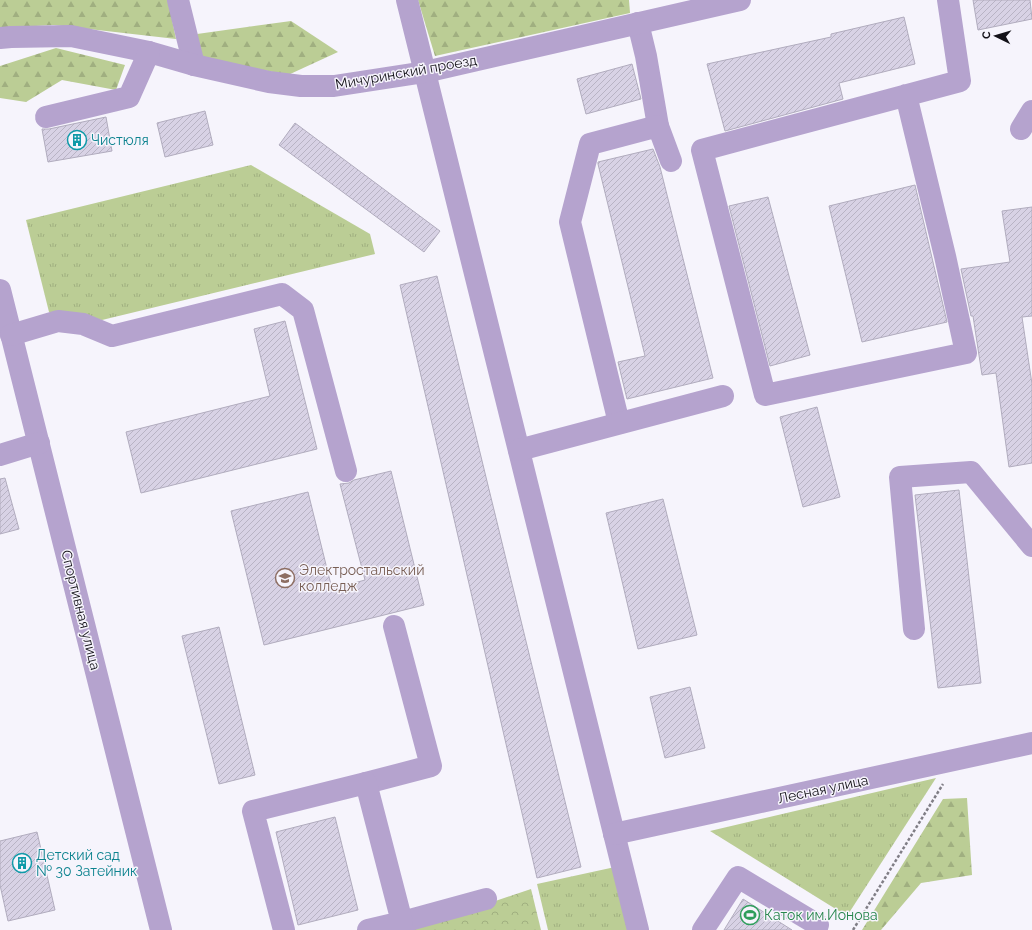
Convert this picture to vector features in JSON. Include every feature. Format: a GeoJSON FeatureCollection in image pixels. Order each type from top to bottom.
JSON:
{"type":"FeatureCollection","features":[{"type":"Feature","properties":{"kind":"street"},"geometry":{"type":"LineString","coordinates":[[178,0],[194,65]]}},
{"type":"Feature","properties":{"kind":"street"},"geometry":{"type":"LineString","coordinates":[[407,0],[638,930]]}},
{"type":"Feature","properties":{"kind":"street","name":"Мичуринский проезд"},"geometry":{"type":"LineString","coordinates":[[0,38],[71,36],[149,52],[194,65],[269,82],[301,86],[334,86],[425,72],[740,0]]}},
{"type":"Feature","properties":{"kind":"street"},"geometry":{"type":"LineString","coordinates":[[906,96],[945,256],[966,353],[765,395],[702,150],[960,81],[948,0]]}},
{"type":"Feature","properties":{"kind":"street"},"geometry":{"type":"LineString","coordinates":[[638,23],[646,56],[658,126],[671,161]]}},
{"type":"Feature","properties":{"kind":"street"},"geometry":{"type":"LineString","coordinates":[[46,117],[129,97],[149,52]]}},
{"type":"Feature","properties":{"kind":"street"},"geometry":{"type":"LineString","coordinates":[[619,424],[570,222],[590,144],[658,126]]}},
{"type":"Feature","properties":{"kind":"street","name":"Спортивная улица"},"geometry":{"type":"LineString","coordinates":[[0,290],[161,930]]}},
{"type":"Feature","properties":{"kind":"street"},"geometry":{"type":"LineString","coordinates":[[11,334],[58,321],[83,324],[112,336],[282,294],[303,310],[346,471]]}},
{"type":"Feature","properties":{"kind":"street"},"geometry":{"type":"LineString","coordinates":[[519,450],[723,396]]}},
{"type":"Feature","properties":{"kind":"street"},"geometry":{"type":"LineString","coordinates":[[0,455],[39,443]]}},
{"type":"Feature","properties":{"kind":"street"},"geometry":{"type":"LineString","coordinates":[[914,629],[900,477],[971,472],[1032,546]]}},
{"type":"Feature","properties":{"kind":"street"},"geometry":{"type":"LineString","coordinates":[[284,930],[253,811],[431,766],[394,626]]}},
{"type":"Feature","properties":{"kind":"street","name":"Лесная улица"},"geometry":{"type":"LineString","coordinates":[[614,834],[1032,743]]}},
{"type":"Feature","properties":{"kind":"street"},"geometry":{"type":"LineString","coordinates":[[366,783],[402,922]]}},
{"type":"Feature","properties":{"kind":"street"},"geometry":{"type":"LineString","coordinates":[[703,930],[738,877],[818,925]]}},
{"type":"Feature","properties":{"kind":"street"},"geometry":{"type":"LineString","coordinates":[[368,930],[486,899]]}},
{"type":"Feature","properties":{"kind":"path"},"geometry":{"type":"LineString","coordinates":[[853,930],[958,759]]}},
{"type":"Feature","properties":{"kind":"green space"},"geometry":{"type":"Polygon","coordinates":[[[0,0],[168,0],[176,39],[54,25],[0,28],[0,0]]]}},
{"type":"Feature","properties":{"kind":"green space"},"geometry":{"type":"Polygon","coordinates":[[[418,0],[629,0],[630,13],[435,56],[418,0]]]}},
{"type":"Feature","properties":{"kind":"green space"},"geometry":{"type":"Polygon","coordinates":[[[291,21],[338,52],[288,75],[202,58],[197,34],[291,21]]]}},
{"type":"Feature","properties":{"kind":"green space"},"geometry":{"type":"Polygon","coordinates":[[[56,48],[125,65],[116,90],[62,80],[26,102],[0,98],[0,66],[56,48]]]}},
{"type":"Feature","properties":{"kind":"green space"},"geometry":{"type":"Polygon","coordinates":[[[251,165],[370,234],[375,254],[102,320],[49,312],[26,220],[251,165]]]}},
{"type":"Feature","properties":{"kind":"green space"},"geometry":{"type":"Polygon","coordinates":[[[936,778],[847,916],[710,831],[936,778]]]}},
{"type":"Feature","properties":{"kind":"green space"},"geometry":{"type":"Polygon","coordinates":[[[967,798],[972,875],[921,883],[881,930],[862,930],[943,799],[967,798]]]}},
{"type":"Feature","properties":{"kind":"green space"},"geometry":{"type":"Polygon","coordinates":[[[615,867],[628,930],[548,930],[537,884],[615,867]]]}},
{"type":"Feature","properties":{"kind":"green space"},"geometry":{"type":"Polygon","coordinates":[[[531,889],[541,930],[410,930],[531,889]]]}},
{"type":"Feature","properties":{"kind":"building"},"geometry":{"type":"Polygon","coordinates":[[[973,0],[1030,0],[1032,19],[978,30],[973,0]]]}},
{"type":"Feature","properties":{"kind":"building"},"geometry":{"type":"Polygon","coordinates":[[[904,17],[915,64],[839,83],[843,99],[725,131],[707,64],[831,37],[831,34],[904,17]]]}},
{"type":"Feature","properties":{"kind":"building"},"geometry":{"type":"Polygon","coordinates":[[[632,64],[641,99],[586,114],[577,79],[632,64]]]}},
{"type":"Feature","properties":{"kind":"building"},"geometry":{"type":"Polygon","coordinates":[[[205,111],[213,145],[165,157],[157,123],[205,111]]]}},
{"type":"Feature","properties":{"kind":"building","name":"Чистюля"},"geometry":{"type":"Polygon","coordinates":[[[106,117],[112,151],[48,162],[42,129],[49,129],[106,117]]]}},
{"type":"Feature","properties":{"kind":"building"},"geometry":{"type":"Polygon","coordinates":[[[295,123],[440,231],[424,252],[279,145],[295,123]]]}},
{"type":"Feature","properties":{"kind":"building"},"geometry":{"type":"Polygon","coordinates":[[[653,149],[660,167],[713,378],[627,399],[618,362],[645,356],[598,162],[653,149]]]}},
{"type":"Feature","properties":{"kind":"building"},"geometry":{"type":"Polygon","coordinates":[[[915,185],[947,322],[862,342],[829,206],[915,185]]]}},
{"type":"Feature","properties":{"kind":"building"},"geometry":{"type":"Polygon","coordinates":[[[768,197],[810,355],[770,366],[729,206],[768,197]]]}},
{"type":"Feature","properties":{"kind":"building"},"geometry":{"type":"Polygon","coordinates":[[[1032,207],[1032,316],[1022,317],[1032,384],[1032,463],[1009,467],[996,373],[982,375],[973,316],[971,316],[961,269],[1010,262],[1002,211],[1032,207]]]}},
{"type":"Feature","properties":{"kind":"building"},"geometry":{"type":"Polygon","coordinates":[[[437,276],[581,867],[537,878],[400,285],[437,276]]]}},
{"type":"Feature","properties":{"kind":"building"},"geometry":{"type":"Polygon","coordinates":[[[285,321],[317,449],[141,493],[126,432],[270,396],[254,329],[285,321]]]}},
{"type":"Feature","properties":{"kind":"building"},"geometry":{"type":"Polygon","coordinates":[[[817,407],[840,497],[803,507],[780,417],[817,407]]]}},
{"type":"Feature","properties":{"kind":"building"},"geometry":{"type":"Polygon","coordinates":[[[391,471],[424,605],[264,645],[231,511],[308,492],[332,589],[365,580],[340,484],[349,483],[354,480],[391,471]]]}},
{"type":"Feature","properties":{"kind":"building"},"geometry":{"type":"Polygon","coordinates":[[[5,478],[19,529],[0,534],[0,479],[5,478]]]}},
{"type":"Feature","properties":{"kind":"building"},"geometry":{"type":"Polygon","coordinates":[[[959,490],[981,683],[938,688],[915,495],[959,490]]]}},
{"type":"Feature","properties":{"kind":"building"},"geometry":{"type":"Polygon","coordinates":[[[663,499],[697,635],[638,649],[606,513],[663,499]]]}},
{"type":"Feature","properties":{"kind":"building"},"geometry":{"type":"Polygon","coordinates":[[[219,627],[255,775],[219,784],[182,636],[219,627]]]}},
{"type":"Feature","properties":{"kind":"building"},"geometry":{"type":"Polygon","coordinates":[[[690,687],[705,748],[665,758],[650,697],[690,687]]]}},
{"type":"Feature","properties":{"kind":"building"},"geometry":{"type":"Polygon","coordinates":[[[335,817],[358,910],[298,925],[276,832],[335,817]]]}},
{"type":"Feature","properties":{"kind":"building","name":"Детский сад № 30 Затейник"},"geometry":{"type":"Polygon","coordinates":[[[37,832],[55,910],[8,921],[0,885],[0,841],[37,832]]]}},
{"type":"Feature","properties":{"kind":"building","name":"Каток им.Ионова"},"geometry":{"type":"Polygon","coordinates":[[[743,899],[792,930],[724,930],[743,899]]]}},
{"type":"Feature","properties":{"kind":"place","name":"Чистюля"},"geometry":{"type":"Point","coordinates":[77,140]}},
{"type":"Feature","properties":{"kind":"place","name":"Электростальский колледж"},"geometry":{"type":"Point","coordinates":[285,578]}},
{"type":"Feature","properties":{"kind":"place","name":"Детский сад № 30 Затейник"},"geometry":{"type":"Point","coordinates":[22,863]}},
{"type":"Feature","properties":{"kind":"place","name":"Каток им.Ионова"},"geometry":{"type":"Point","coordinates":[750,915]}}]}
